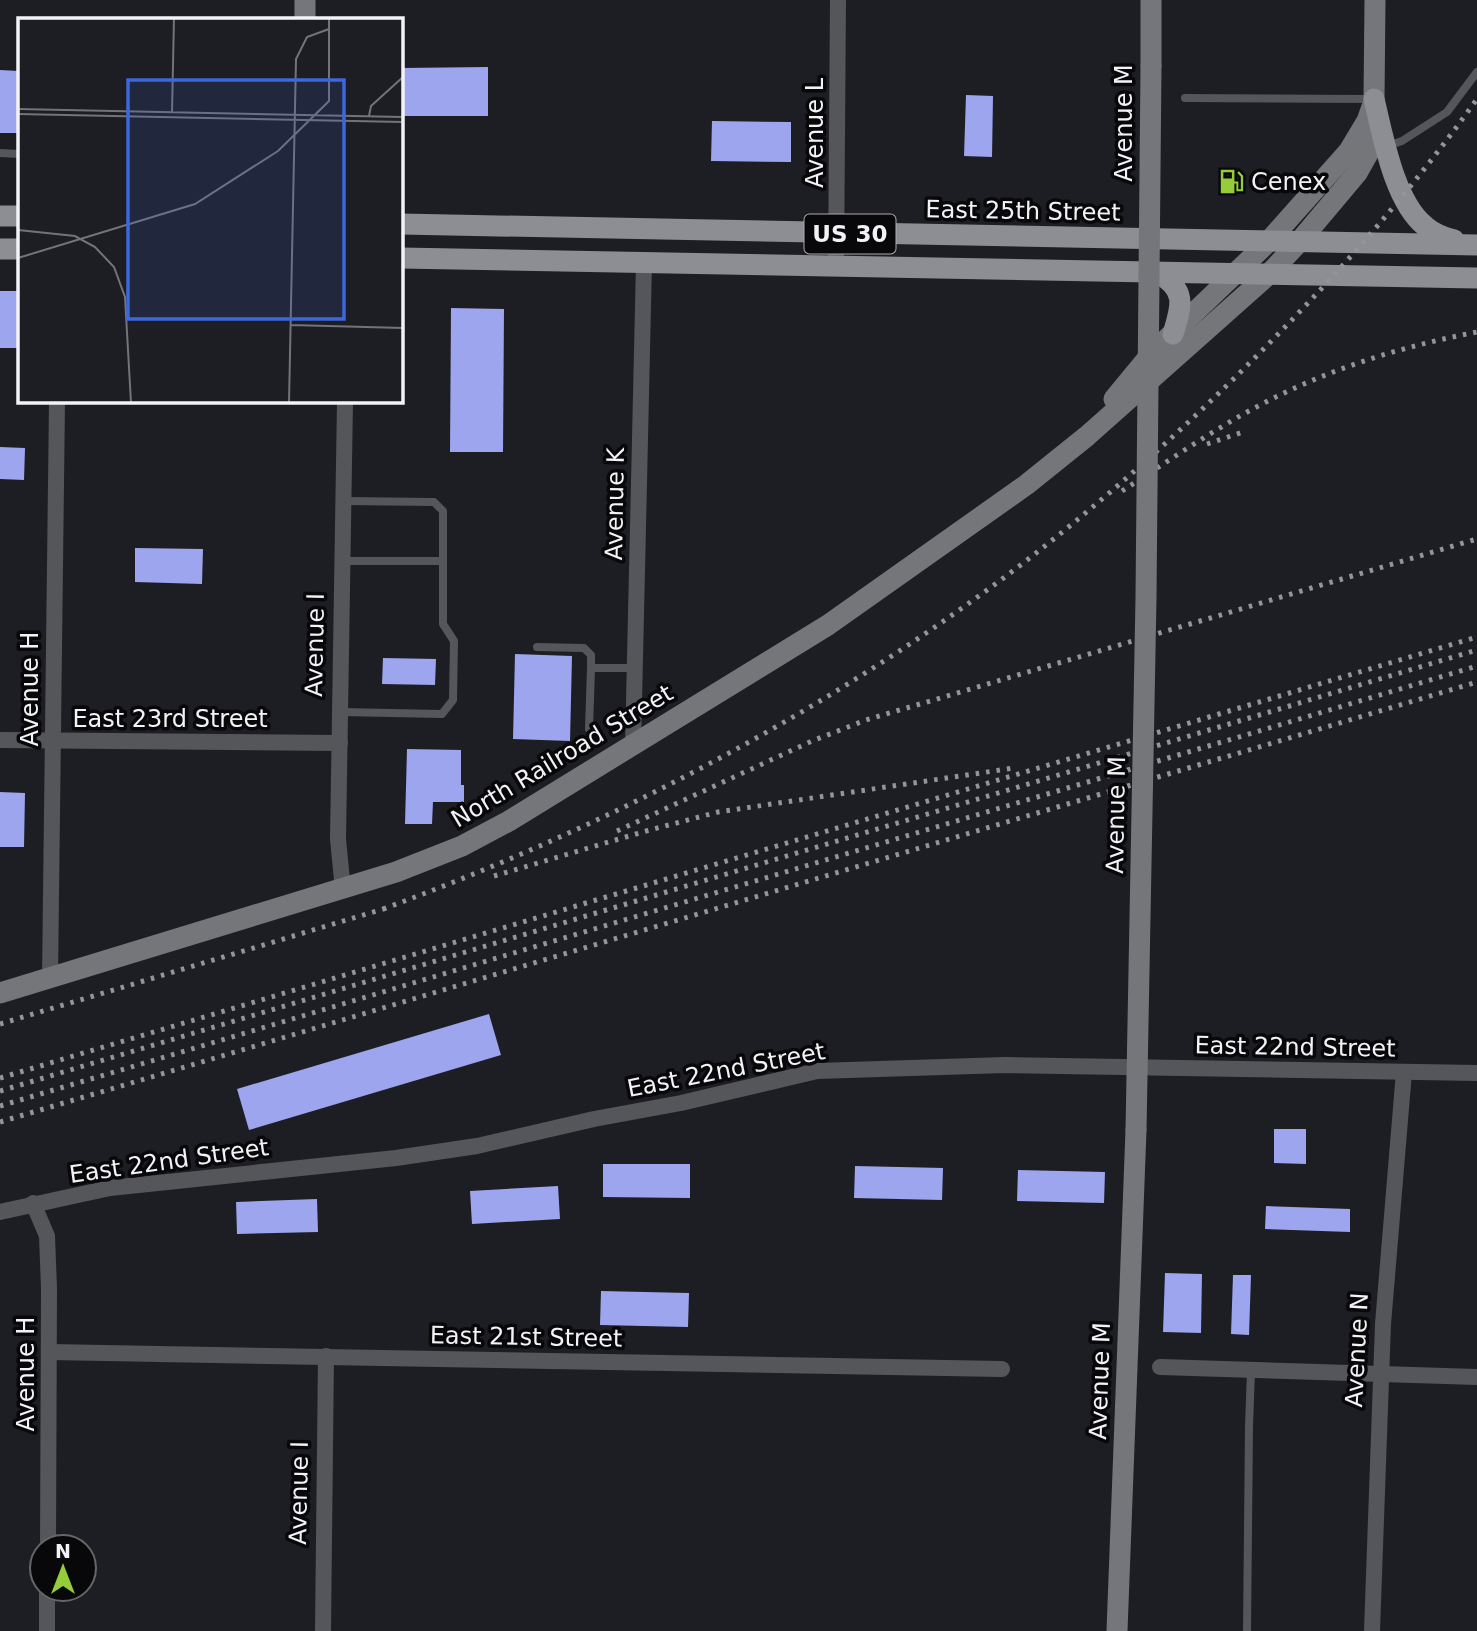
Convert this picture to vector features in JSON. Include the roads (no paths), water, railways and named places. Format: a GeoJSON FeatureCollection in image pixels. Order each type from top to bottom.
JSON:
{"type":"FeatureCollection","features":[{"type":"Feature","properties":{"kind":"main road"},"geometry":{"type":"LineString","coordinates":[[305,0],[305,18]]}},
{"type":"Feature","properties":{"kind":"main road","name":"Avenue M"},"geometry":{"type":"LineString","coordinates":[[1117,1631],[1136,1130],[1146,611],[1151,0]]}},
{"type":"Feature","properties":{"kind":"main road"},"geometry":{"type":"LineString","coordinates":[[1087,436],[1268,275],[1366,161],[1377,133],[1374,99],[1375,0]]}},
{"type":"Feature","properties":{"kind":"main road"},"geometry":{"type":"LineString","coordinates":[[1374,99],[1386,147],[1403,195],[1423,225],[1438,236],[1473,245]]}},
{"type":"Feature","properties":{"kind":"main road"},"geometry":{"type":"LineString","coordinates":[[1087,436],[1132,376],[1268,242],[1349,151],[1367,121],[1374,99]]}},
{"type":"Feature","properties":{"kind":"main road"},"geometry":{"type":"LineString","coordinates":[[0,216],[18,216]]}},
{"type":"Feature","properties":{"kind":"main road","name":"East 25th Street"},"geometry":{"type":"LineString","coordinates":[[402,225],[1473,245]]}},
{"type":"Feature","properties":{"kind":"main road"},"geometry":{"type":"LineString","coordinates":[[0,249],[18,249]]}},
{"type":"Feature","properties":{"kind":"main road","name":"US 30"},"geometry":{"type":"LineString","coordinates":[[402,258],[1477,278]]}},
{"type":"Feature","properties":{"kind":"main road"},"geometry":{"type":"LineString","coordinates":[[1157,273],[1170,280],[1180,296],[1181,308],[1173,334]]}},
{"type":"Feature","properties":{"kind":"main road","name":"North Railroad Street"},"geometry":{"type":"LineString","coordinates":[[0,993],[343,890],[462,846],[509,821],[828,625],[1027,485],[1087,436]]}},
{"type":"Feature","properties":{"kind":"street","name":"Avenue L"},"geometry":{"type":"LineString","coordinates":[[836,267],[838,0]]}},
{"type":"Feature","properties":{"kind":"street","name":"Avenue K"},"geometry":{"type":"LineString","coordinates":[[633,746],[644,263]]}},
{"type":"Feature","properties":{"kind":"street","name":"Avenue H"},"geometry":{"type":"LineString","coordinates":[[50,978],[57,402]]}},
{"type":"Feature","properties":{"kind":"street","name":"Avenue I"},"geometry":{"type":"LineString","coordinates":[[343,890],[338,839],[345,402]]}},
{"type":"Feature","properties":{"kind":"street","name":"East 23rd Street"},"geometry":{"type":"LineString","coordinates":[[0,740],[340,743]]}},
{"type":"Feature","properties":{"kind":"street","name":"East 22nd Street"},"geometry":{"type":"LineString","coordinates":[[33,1203],[110,1188],[396,1158],[477,1146],[817,1071],[1005,1065],[1477,1073]]}},
{"type":"Feature","properties":{"kind":"street","name":"Avenue N"},"geometry":{"type":"LineString","coordinates":[[1372,1631],[1383,1324],[1404,1072]]}},
{"type":"Feature","properties":{"kind":"street","name":"Avenue H"},"geometry":{"type":"LineString","coordinates":[[33,1203],[47,1236],[48,1533]]}},
{"type":"Feature","properties":{"kind":"street"},"geometry":{"type":"LineString","coordinates":[[0,1212],[33,1203]]}},
{"type":"Feature","properties":{"kind":"street","name":"East 21st Street"},"geometry":{"type":"LineString","coordinates":[[49,1352],[1002,1369]]}},
{"type":"Feature","properties":{"kind":"street","name":"Avenue I"},"geometry":{"type":"LineString","coordinates":[[323,1631],[326,1356]]}},
{"type":"Feature","properties":{"kind":"street"},"geometry":{"type":"LineString","coordinates":[[1160,1367],[1477,1377]]}},
{"type":"Feature","properties":{"kind":"street"},"geometry":{"type":"LineString","coordinates":[[47,1603],[47,1631]]}},
{"type":"Feature","properties":{"kind":"lane"},"geometry":{"type":"LineString","coordinates":[[1386,147],[1402,141],[1447,112],[1477,72]]}},
{"type":"Feature","properties":{"kind":"lane"},"geometry":{"type":"LineString","coordinates":[[1185,98],[1374,99]]}},
{"type":"Feature","properties":{"kind":"lane"},"geometry":{"type":"LineString","coordinates":[[0,153],[18,154]]}},
{"type":"Feature","properties":{"kind":"lane"},"geometry":{"type":"LineString","coordinates":[[340,712],[442,714],[453,700],[454,641],[443,624],[443,511],[434,502],[344,500]]}},
{"type":"Feature","properties":{"kind":"lane"},"geometry":{"type":"LineString","coordinates":[[343,561],[443,561]]}},
{"type":"Feature","properties":{"kind":"lane"},"geometry":{"type":"LineString","coordinates":[[537,647],[584,648],[592,655],[589,729]]}},
{"type":"Feature","properties":{"kind":"lane"},"geometry":{"type":"LineString","coordinates":[[591,668],[634,668]]}},
{"type":"Feature","properties":{"kind":"lane"},"geometry":{"type":"LineString","coordinates":[[1247,1631],[1251,1371]]}},
{"type":"Feature","properties":{"kind":"railway"},"geometry":{"type":"LineString","coordinates":[[383,909],[551,841],[715,761],[873,668],[1022,564],[1091,509],[1158,450],[1285,327],[1385,217],[1477,99]]}},
{"type":"Feature","properties":{"kind":"railway"},"geometry":{"type":"LineString","coordinates":[[1122,491],[1238,417],[1302,385],[1376,357],[1477,332]]}},
{"type":"Feature","properties":{"kind":"railway"},"geometry":{"type":"LineString","coordinates":[[1207,444],[1243,432]]}},
{"type":"Feature","properties":{"kind":"railway"},"geometry":{"type":"LineString","coordinates":[[617,831],[812,741],[866,720],[1477,539]]}},
{"type":"Feature","properties":{"kind":"railway"},"geometry":{"type":"LineString","coordinates":[[0,1078],[1477,637]]}},
{"type":"Feature","properties":{"kind":"railway"},"geometry":{"type":"LineString","coordinates":[[0,1091],[1477,650]]}},
{"type":"Feature","properties":{"kind":"railway"},"geometry":{"type":"LineString","coordinates":[[0,1106],[1477,666]]}},
{"type":"Feature","properties":{"kind":"railway"},"geometry":{"type":"LineString","coordinates":[[0,1122],[1477,682]]}},
{"type":"Feature","properties":{"kind":"railway"},"geometry":{"type":"LineString","coordinates":[[494,876],[718,812],[1014,768]]}},
{"type":"Feature","properties":{"kind":"railway"},"geometry":{"type":"LineString","coordinates":[[0,1024],[390,907]]}},
{"type":"Feature","properties":{"kind":"place","name":"Cenex"},"geometry":{"type":"Point","coordinates":[1231,182]}}]}
